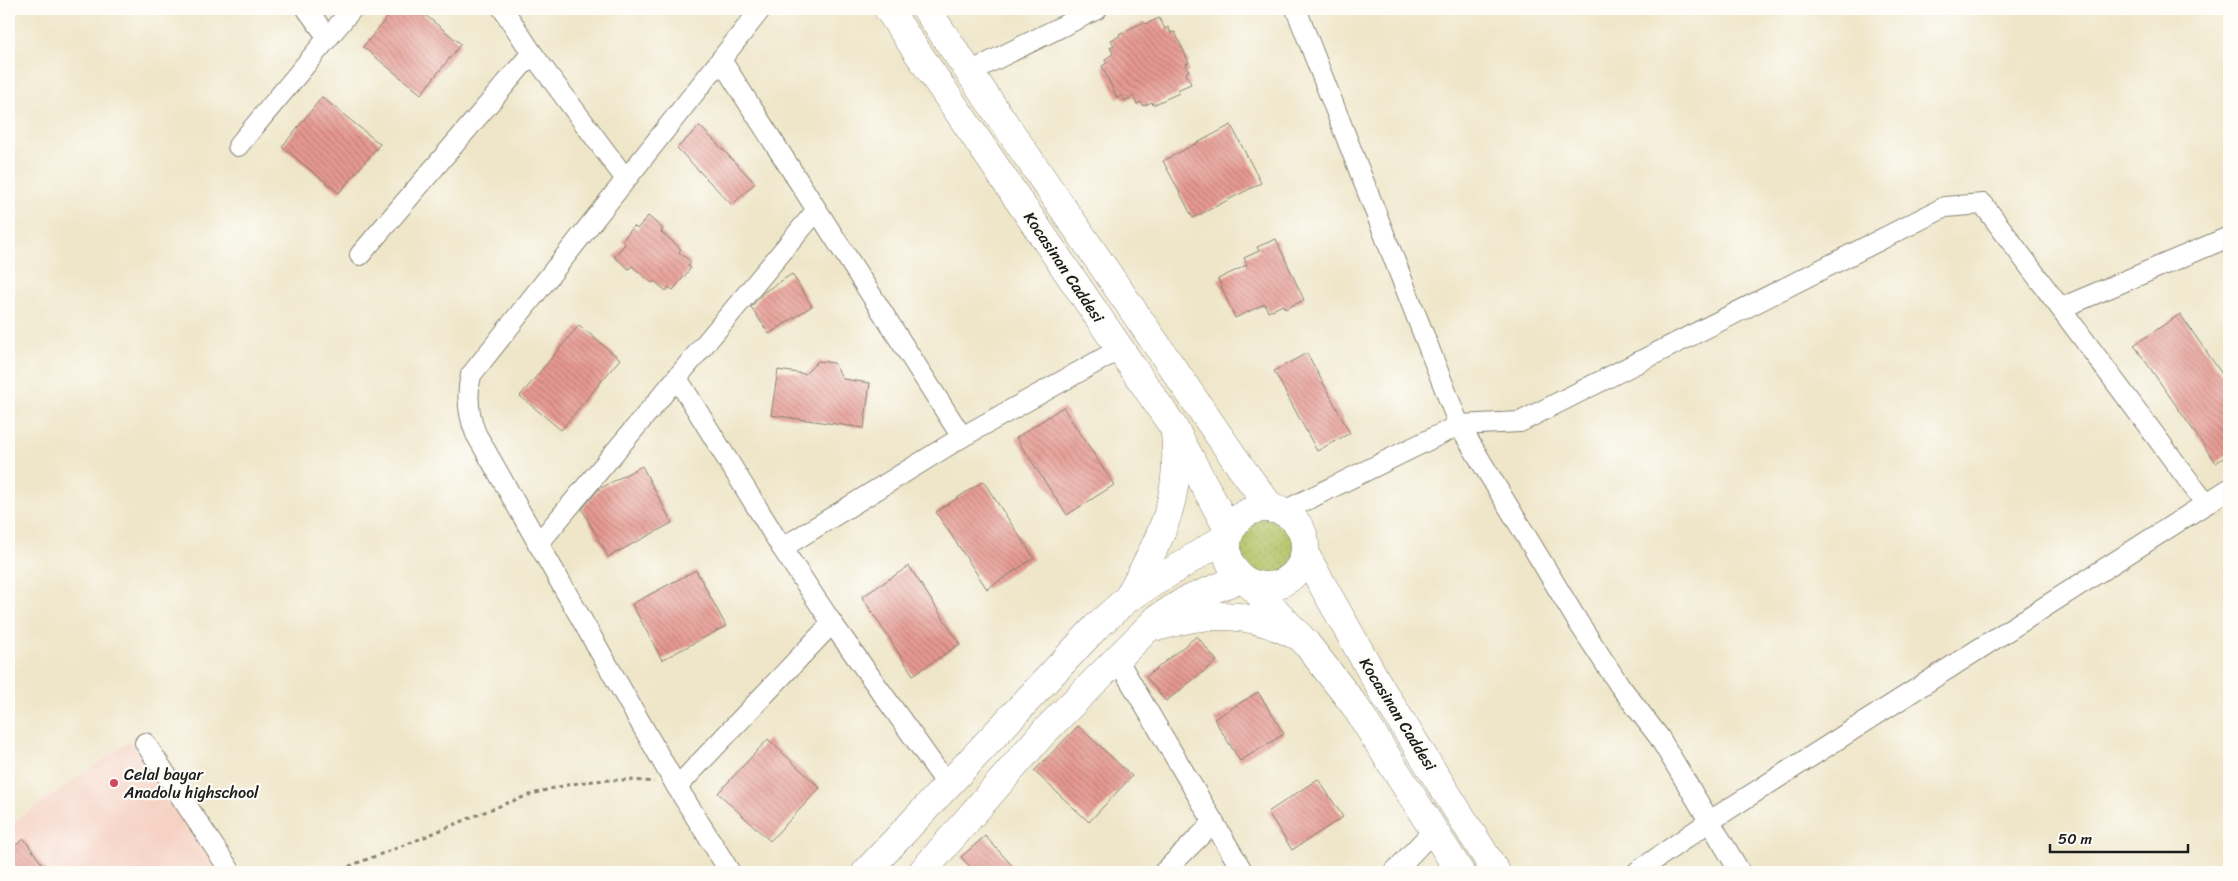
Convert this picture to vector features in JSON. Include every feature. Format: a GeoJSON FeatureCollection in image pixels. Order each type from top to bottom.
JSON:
{"type":"FeatureCollection","features":[{"type":"Feature","properties":{"kind":"main road","name":"Kocasinan Caddesi"},"geometry":{"type":"LineString","coordinates":[[888,9],[1174,428],[1229,534]]}},
{"type":"Feature","properties":{"kind":"main road","name":"Kocasinan Caddesi"},"geometry":{"type":"LineString","coordinates":[[926,9],[1220,436],[1277,510]]}},
{"type":"Feature","properties":{"kind":"main road"},"geometry":{"type":"LineString","coordinates":[[1127,599],[1160,540],[1167,522],[1176,467],[1174,428]]}},
{"type":"Feature","properties":{"kind":"main road"},"geometry":{"type":"LineString","coordinates":[[866,872],[1096,627],[1127,599],[1229,534],[1242,515],[1262,508],[1277,510],[1298,524],[1302,533],[1305,554],[1296,572],[1280,584],[1259,586],[1245,581],[1229,562],[1226,552],[1229,534]]}},
{"type":"Feature","properties":{"kind":"main road","name":"Kocasinan Caddesi"},"geometry":{"type":"LineString","coordinates":[[1305,554],[1381,689],[1496,872]]}},
{"type":"Feature","properties":{"kind":"main road","name":"Kocasinan Caddesi"},"geometry":{"type":"LineString","coordinates":[[1245,581],[1306,643],[1355,706],[1460,872]]}},
{"type":"Feature","properties":{"kind":"main road"},"geometry":{"type":"LineString","coordinates":[[922,872],[1043,733],[1158,618],[1171,609],[1245,581]]}},
{"type":"Feature","properties":{"kind":"main road"},"geometry":{"type":"LineString","coordinates":[[1141,634],[1180,620],[1200,616],[1231,615],[1270,624],[1306,643]]}},
{"type":"Feature","properties":{"kind":"street"},"geometry":{"type":"LineString","coordinates":[[307,9],[328,38]]}},
{"type":"Feature","properties":{"kind":"street"},"geometry":{"type":"LineString","coordinates":[[238,146],[352,9]]}},
{"type":"Feature","properties":{"kind":"street"},"geometry":{"type":"LineString","coordinates":[[503,9],[532,53],[625,178]]}},
{"type":"Feature","properties":{"kind":"street"},"geometry":{"type":"LineString","coordinates":[[730,872],[677,787],[476,434],[468,407],[471,375],[625,178],[761,9]]}},
{"type":"Feature","properties":{"kind":"street"},"geometry":{"type":"LineString","coordinates":[[970,72],[1097,9]]}},
{"type":"Feature","properties":{"kind":"street"},"geometry":{"type":"LineString","coordinates":[[1296,9],[1459,424],[1578,622],[1620,686],[1659,737],[1740,872]]}},
{"type":"Feature","properties":{"kind":"street"},"geometry":{"type":"LineString","coordinates":[[360,254],[532,53]]}},
{"type":"Feature","properties":{"kind":"street"},"geometry":{"type":"LineString","coordinates":[[721,60],[962,437]]}},
{"type":"Feature","properties":{"kind":"street"},"geometry":{"type":"LineString","coordinates":[[1277,510],[1459,424],[1520,422],[1945,207],[1983,204],[2206,504]]}},
{"type":"Feature","properties":{"kind":"street"},"geometry":{"type":"LineString","coordinates":[[538,544],[816,211]]}},
{"type":"Feature","properties":{"kind":"street"},"geometry":{"type":"LineString","coordinates":[[2060,308],[2229,237]]}},
{"type":"Feature","properties":{"kind":"street"},"geometry":{"type":"LineString","coordinates":[[782,548],[962,437],[1120,348]]}},
{"type":"Feature","properties":{"kind":"street"},"geometry":{"type":"LineString","coordinates":[[677,378],[782,548],[832,623],[947,784]]}},
{"type":"Feature","properties":{"kind":"street"},"geometry":{"type":"LineString","coordinates":[[1637,872],[1710,821],[2229,489]]}},
{"type":"Feature","properties":{"kind":"street"},"geometry":{"type":"LineString","coordinates":[[677,787],[832,623]]}},
{"type":"Feature","properties":{"kind":"street"},"geometry":{"type":"LineString","coordinates":[[1117,658],[1243,872]]}},
{"type":"Feature","properties":{"kind":"street"},"geometry":{"type":"LineString","coordinates":[[145,743],[230,872]]}},
{"type":"Feature","properties":{"kind":"street"},"geometry":{"type":"LineString","coordinates":[[1164,872],[1214,822]]}},
{"type":"Feature","properties":{"kind":"street"},"geometry":{"type":"LineString","coordinates":[[1394,872],[1434,830]]}},
{"type":"Feature","properties":{"kind":"path"},"geometry":{"type":"LineString","coordinates":[[334,872],[550,787],[584,781],[612,779],[677,787]]}},
{"type":"Feature","properties":{"kind":"shaded area","name":"Celal bayar Anadolu highschool"},"geometry":{"type":"Polygon","coordinates":[[[130,741],[217,872],[9,872],[9,825],[130,741]]]}},
{"type":"Feature","properties":{"kind":"green space"},"geometry":{"type":"Polygon","coordinates":[[[1266,518],[1277,520],[1290,531],[1295,547],[1293,558],[1282,571],[1266,576],[1255,574],[1242,563],[1237,547],[1239,536],[1250,523],[1266,518]]]}},
{"type":"Feature","properties":{"kind":"building"},"geometry":{"type":"Polygon","coordinates":[[[394,9],[418,9],[461,44],[421,94],[363,47],[394,9]]]}},
{"type":"Feature","properties":{"kind":"building"},"geometry":{"type":"Polygon","coordinates":[[[1159,18],[1165,29],[1168,27],[1171,33],[1175,32],[1189,63],[1186,64],[1189,71],[1186,73],[1191,84],[1177,90],[1179,93],[1153,105],[1152,102],[1143,106],[1141,102],[1137,104],[1133,96],[1125,101],[1122,96],[1117,98],[1102,66],[1107,63],[1105,59],[1113,54],[1110,47],[1114,45],[1111,40],[1144,22],[1146,24],[1159,18]]]}},
{"type":"Feature","properties":{"kind":"building"},"geometry":{"type":"Polygon","coordinates":[[[322,97],[380,144],[339,193],[282,147],[322,97]]]}},
{"type":"Feature","properties":{"kind":"building"},"geometry":{"type":"Polygon","coordinates":[[[1231,125],[1261,183],[1193,218],[1163,161],[1231,125]]]}},
{"type":"Feature","properties":{"kind":"building"},"geometry":{"type":"Polygon","coordinates":[[[700,126],[755,183],[732,205],[677,148],[700,126]]]}},
{"type":"Feature","properties":{"kind":"building"},"geometry":{"type":"Polygon","coordinates":[[[648,216],[663,229],[661,232],[681,249],[679,252],[691,262],[688,266],[691,268],[673,290],[669,287],[666,291],[654,281],[652,283],[632,266],[629,269],[614,257],[625,244],[622,241],[634,226],[637,229],[648,216]]]}},
{"type":"Feature","properties":{"kind":"building"},"geometry":{"type":"Polygon","coordinates":[[[1276,239],[1304,300],[1285,309],[1283,305],[1268,312],[1265,304],[1235,318],[1218,279],[1247,265],[1244,258],[1259,251],[1257,247],[1276,239]]]}},
{"type":"Feature","properties":{"kind":"building"},"geometry":{"type":"Polygon","coordinates":[[[792,274],[812,306],[769,334],[751,307],[764,292],[792,274]]]}},
{"type":"Feature","properties":{"kind":"building"},"geometry":{"type":"Polygon","coordinates":[[[2180,314],[2229,384],[2229,454],[2216,463],[2134,345],[2180,314]]]}},
{"type":"Feature","properties":{"kind":"building"},"geometry":{"type":"Polygon","coordinates":[[[579,325],[620,359],[561,430],[520,396],[579,325]]]}},
{"type":"Feature","properties":{"kind":"building"},"geometry":{"type":"Polygon","coordinates":[[[1307,353],[1350,433],[1317,451],[1274,371],[1307,353]]]}},
{"type":"Feature","properties":{"kind":"building"},"geometry":{"type":"Polygon","coordinates":[[[818,361],[834,363],[843,379],[870,383],[864,428],[771,415],[778,370],[805,374],[818,361]]]}},
{"type":"Feature","properties":{"kind":"building"},"geometry":{"type":"Polygon","coordinates":[[[1063,407],[1114,485],[1067,515],[1016,438],[1063,407]]]}},
{"type":"Feature","properties":{"kind":"building"},"geometry":{"type":"Polygon","coordinates":[[[642,466],[672,523],[608,557],[582,509],[599,489],[642,466]]]}},
{"type":"Feature","properties":{"kind":"building"},"geometry":{"type":"Polygon","coordinates":[[[983,481],[1034,558],[987,589],[936,512],[983,481]]]}},
{"type":"Feature","properties":{"kind":"building"},"geometry":{"type":"Polygon","coordinates":[[[909,566],[960,644],[913,675],[862,597],[909,566]]]}},
{"type":"Feature","properties":{"kind":"building"},"geometry":{"type":"Polygon","coordinates":[[[696,570],[726,626],[662,660],[632,604],[696,570]]]}},
{"type":"Feature","properties":{"kind":"building"},"geometry":{"type":"Polygon","coordinates":[[[1197,636],[1217,661],[1166,701],[1146,677],[1197,636]]]}},
{"type":"Feature","properties":{"kind":"building"},"geometry":{"type":"Polygon","coordinates":[[[1258,692],[1284,734],[1240,761],[1214,719],[1258,692]]]}},
{"type":"Feature","properties":{"kind":"building"},"geometry":{"type":"Polygon","coordinates":[[[1078,726],[1132,776],[1089,822],[1034,771],[1078,726]]]}},
{"type":"Feature","properties":{"kind":"building"},"geometry":{"type":"Polygon","coordinates":[[[768,739],[820,788],[770,841],[718,793],[768,739]]]}},
{"type":"Feature","properties":{"kind":"building"},"geometry":{"type":"Polygon","coordinates":[[[1318,779],[1343,817],[1292,850],[1268,812],[1318,779]]]}},
{"type":"Feature","properties":{"kind":"building"},"geometry":{"type":"Polygon","coordinates":[[[985,836],[1018,872],[975,872],[961,857],[985,836]]]}},
{"type":"Feature","properties":{"kind":"building"},"geometry":{"type":"Polygon","coordinates":[[[24,839],[48,872],[9,872],[9,850],[24,839]]]}},
{"type":"Feature","properties":{"kind":"place","name":"Celal bayar Anadolu highschool"},"geometry":{"type":"Point","coordinates":[114,783]}}]}
